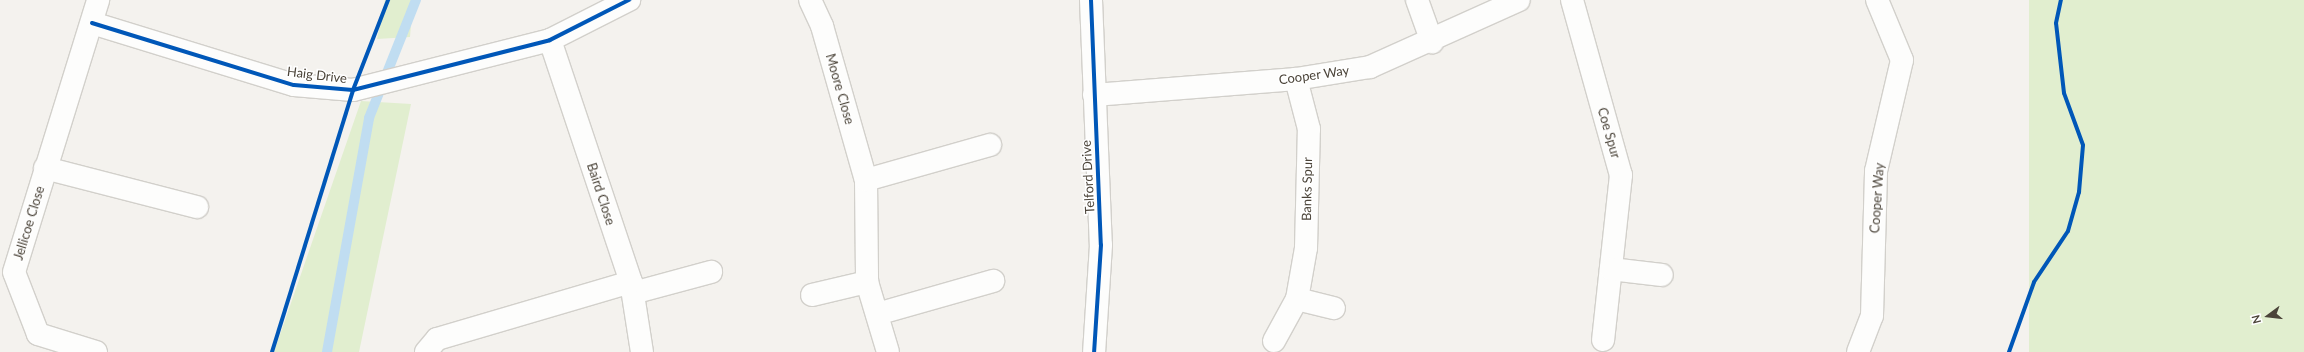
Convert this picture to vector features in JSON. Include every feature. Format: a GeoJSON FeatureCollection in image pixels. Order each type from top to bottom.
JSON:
{"type":"FeatureCollection","features":[{"type":"Feature","properties":{"kind":"street","name":"Jellicoe Close"},"geometry":{"type":"LineString","coordinates":[[96,352],[38,334],[14,272],[98,0]]}},
{"type":"Feature","properties":{"kind":"street","name":"Haig Drive"},"geometry":{"type":"LineString","coordinates":[[92,23],[294,85],[352,90],[434,71],[550,40],[629,0]]}},
{"type":"Feature","properties":{"kind":"street","name":"Moore Close"},"geometry":{"type":"LineString","coordinates":[[810,0],[822,26],[866,180],[867,282],[888,352]]}},
{"type":"Feature","properties":{"kind":"street","name":"Telford Drive"},"geometry":{"type":"LineString","coordinates":[[1091,0],[1101,245],[1094,352]]}},
{"type":"Feature","properties":{"kind":"street"},"geometry":{"type":"LineString","coordinates":[[1417,0],[1432,42]]}},
{"type":"Feature","properties":{"kind":"street","name":"Cooper Way"},"geometry":{"type":"LineString","coordinates":[[1094,95],[1296,79],[1370,67],[1432,42],[1519,0]]}},
{"type":"Feature","properties":{"kind":"street","name":"Coe Spur"},"geometry":{"type":"LineString","coordinates":[[1572,0],[1621,174],[1603,340]]}},
{"type":"Feature","properties":{"kind":"street","name":"Cooper Way"},"geometry":{"type":"LineString","coordinates":[[1858,352],[1872,316],[1876,172],[1902,60],[1877,0]]}},
{"type":"Feature","properties":{"kind":"street","name":"Baird Close"},"geometry":{"type":"LineString","coordinates":[[550,40],[632,288],[642,352]]}},
{"type":"Feature","properties":{"kind":"street","name":"Banks Spur"},"geometry":{"type":"LineString","coordinates":[[1274,341],[1296,299],[1306,248],[1308,129],[1296,79]]}},
{"type":"Feature","properties":{"kind":"street"},"geometry":{"type":"LineString","coordinates":[[866,180],[990,145]]}},
{"type":"Feature","properties":{"kind":"street","name":"Jellicoe Close"},"geometry":{"type":"LineString","coordinates":[[45,168],[197,207]]}},
{"type":"Feature","properties":{"kind":"street"},"geometry":{"type":"LineString","coordinates":[[1611,269],[1662,275]]}},
{"type":"Feature","properties":{"kind":"street"},"geometry":{"type":"LineString","coordinates":[[426,352],[437,339],[632,288],[711,272]]}},
{"type":"Feature","properties":{"kind":"street"},"geometry":{"type":"LineString","coordinates":[[877,314],[993,281]]}},
{"type":"Feature","properties":{"kind":"street"},"geometry":{"type":"LineString","coordinates":[[812,295],[867,282]]}},
{"type":"Feature","properties":{"kind":"street"},"geometry":{"type":"LineString","coordinates":[[1296,299],[1334,308]]}},
{"type":"Feature","properties":{"kind":"green space"},"geometry":{"type":"Polygon","coordinates":[[[385,0],[413,0],[410,37],[377,39],[385,0]]]}},
{"type":"Feature","properties":{"kind":"green space"},"geometry":{"type":"Polygon","coordinates":[[[2029,0],[2304,0],[2304,352],[2029,352],[2029,0]]]}},
{"type":"Feature","properties":{"kind":"green space"},"geometry":{"type":"Polygon","coordinates":[[[361,101],[411,104],[359,352],[274,352],[361,101]]]}},
{"type":"Feature","properties":{"kind":"waterway"},"geometry":{"type":"LineString","coordinates":[[327,352],[369,118],[416,0]]}},
{"type":"Feature","properties":{"kind":"cycle path"},"geometry":{"type":"LineString","coordinates":[[272,352],[353,90],[388,0]]}},
{"type":"Feature","properties":{"kind":"cycle path"},"geometry":{"type":"LineString","coordinates":[[92,23],[294,85],[353,90],[550,40],[629,0]]}},
{"type":"Feature","properties":{"kind":"cycle path"},"geometry":{"type":"LineString","coordinates":[[1091,0],[1101,245],[1094,352]]}},
{"type":"Feature","properties":{"kind":"cycle path"},"geometry":{"type":"LineString","coordinates":[[2009,352],[2034,282],[2068,231],[2079,192],[2083,145],[2064,93],[2056,23],[2061,0]]}}]}
